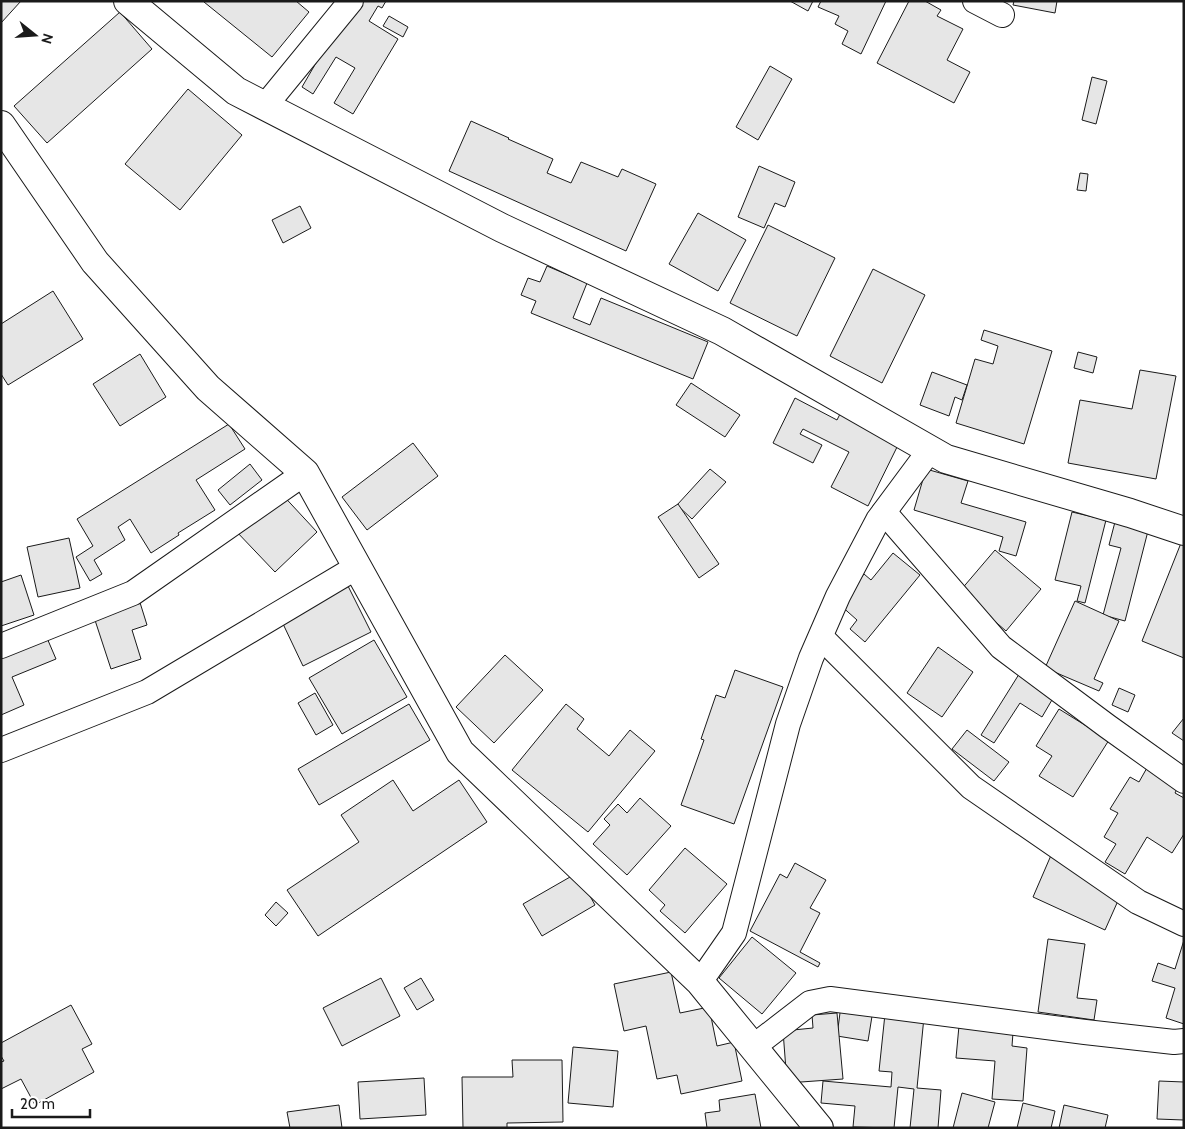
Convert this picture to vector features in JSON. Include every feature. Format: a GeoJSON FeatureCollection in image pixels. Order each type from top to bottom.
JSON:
{"type":"FeatureCollection","features":[{"type":"Feature","properties":{"kind":"main road"},"geometry":{"type":"LineString","coordinates":[[128,1],[236,91],[502,228],[722,331],[946,459],[1130,513],[1184,532]]}},
{"type":"Feature","properties":{"kind":"main road"},"geometry":{"type":"LineString","coordinates":[[1,125],[95,262],[208,388],[305,473],[460,752],[700,982],[819,1128]]}},
{"type":"Feature","properties":{"kind":"street"},"geometry":{"type":"LineString","coordinates":[[265,106],[351,1]]}},
{"type":"Feature","properties":{"kind":"street"},"geometry":{"type":"LineString","coordinates":[[975,1],[1002,14]]}},
{"type":"Feature","properties":{"kind":"street"},"geometry":{"type":"LineString","coordinates":[[700,982],[734,933],[788,724],[811,658],[838,596],[878,520],[930,450]]}},
{"type":"Feature","properties":{"kind":"street"},"geometry":{"type":"LineString","coordinates":[[1,646],[134,593],[305,473]]}},
{"type":"Feature","properties":{"kind":"street"},"geometry":{"type":"LineString","coordinates":[[884,512],[1000,647],[1184,781]]}},
{"type":"Feature","properties":{"kind":"street"},"geometry":{"type":"LineString","coordinates":[[1,750],[147,692],[358,567]]}},
{"type":"Feature","properties":{"kind":"street"},"geometry":{"type":"LineString","coordinates":[[821,637],[971,787],[1138,902],[1184,924]]}},
{"type":"Feature","properties":{"kind":"street"},"geometry":{"type":"LineString","coordinates":[[753,1047],[810,1003],[830,999],[1085,1032],[1174,1042],[1184,1041]]}},
{"type":"Feature","properties":{"kind":"building"},"geometry":{"type":"Polygon","coordinates":[[[1,1],[21,1],[1,23],[1,1]]]}},
{"type":"Feature","properties":{"kind":"building"},"geometry":{"type":"Polygon","coordinates":[[[205,1],[296,1],[309,12],[272,57],[205,1]]]}},
{"type":"Feature","properties":{"kind":"building"},"geometry":{"type":"Polygon","coordinates":[[[352,1],[386,1],[382,8],[378,6],[369,21],[398,39],[353,114],[334,103],[355,68],[336,57],[313,94],[302,87],[352,1]]]}},
{"type":"Feature","properties":{"kind":"building"},"geometry":{"type":"Polygon","coordinates":[[[790,1],[813,1],[808,11],[790,1]]]}},
{"type":"Feature","properties":{"kind":"building"},"geometry":{"type":"Polygon","coordinates":[[[821,1],[886,1],[861,54],[842,44],[848,31],[835,24],[839,16],[818,7],[821,1]]]}},
{"type":"Feature","properties":{"kind":"building"},"geometry":{"type":"Polygon","coordinates":[[[909,1],[925,1],[941,10],[937,16],[963,29],[947,60],[970,72],[954,103],[877,63],[909,1]]]}},
{"type":"Feature","properties":{"kind":"building"},"geometry":{"type":"Polygon","coordinates":[[[1014,1],[1057,1],[1055,13],[1013,5],[1014,1]]]}},
{"type":"Feature","properties":{"kind":"building"},"geometry":{"type":"Polygon","coordinates":[[[120,12],[152,49],[47,143],[14,106],[120,12]]]}},
{"type":"Feature","properties":{"kind":"building"},"geometry":{"type":"Polygon","coordinates":[[[389,16],[408,27],[403,37],[383,26],[389,16]]]}},
{"type":"Feature","properties":{"kind":"building"},"geometry":{"type":"Polygon","coordinates":[[[770,66],[792,79],[758,140],[736,127],[770,66]]]}},
{"type":"Feature","properties":{"kind":"building"},"geometry":{"type":"Polygon","coordinates":[[[1092,77],[1107,81],[1096,124],[1082,120],[1092,77]]]}},
{"type":"Feature","properties":{"kind":"building"},"geometry":{"type":"Polygon","coordinates":[[[188,89],[242,135],[180,210],[125,164],[188,89]]]}},
{"type":"Feature","properties":{"kind":"building"},"geometry":{"type":"Polygon","coordinates":[[[471,121],[553,159],[547,173],[571,183],[581,162],[618,177],[622,169],[656,184],[626,251],[449,171],[471,121]]]}},
{"type":"Feature","properties":{"kind":"building"},"geometry":{"type":"Polygon","coordinates":[[[759,166],[795,182],[785,207],[775,203],[764,228],[738,217],[759,166]]]}},
{"type":"Feature","properties":{"kind":"building"},"geometry":{"type":"Polygon","coordinates":[[[1080,173],[1088,174],[1086,191],[1077,190],[1080,173]]]}},
{"type":"Feature","properties":{"kind":"building"},"geometry":{"type":"Polygon","coordinates":[[[300,206],[311,228],[283,243],[272,220],[300,206]]]}},
{"type":"Feature","properties":{"kind":"building"},"geometry":{"type":"Polygon","coordinates":[[[698,213],[746,240],[718,291],[669,264],[698,213]]]}},
{"type":"Feature","properties":{"kind":"building"},"geometry":{"type":"Polygon","coordinates":[[[768,225],[835,258],[797,336],[730,303],[768,225]]]}},
{"type":"Feature","properties":{"kind":"building"},"geometry":{"type":"Polygon","coordinates":[[[547,266],[587,283],[573,318],[590,325],[601,298],[708,342],[693,379],[531,313],[536,301],[521,295],[528,278],[540,282],[547,266]]]}},
{"type":"Feature","properties":{"kind":"building"},"geometry":{"type":"Polygon","coordinates":[[[873,269],[925,295],[882,383],[830,356],[873,269]]]}},
{"type":"Feature","properties":{"kind":"building"},"geometry":{"type":"Polygon","coordinates":[[[53,291],[83,339],[8,385],[1,374],[1,324],[53,291]]]}},
{"type":"Feature","properties":{"kind":"building"},"geometry":{"type":"Polygon","coordinates":[[[984,330],[1052,351],[1024,444],[956,423],[975,359],[993,364],[998,346],[981,340],[984,330]]]}},
{"type":"Feature","properties":{"kind":"building"},"geometry":{"type":"Polygon","coordinates":[[[1078,352],[1097,357],[1093,373],[1074,368],[1078,352]]]}},
{"type":"Feature","properties":{"kind":"building"},"geometry":{"type":"Polygon","coordinates":[[[140,354],[166,397],[120,426],[93,384],[140,354]]]}},
{"type":"Feature","properties":{"kind":"building"},"geometry":{"type":"Polygon","coordinates":[[[1140,370],[1176,376],[1156,479],[1068,463],[1080,400],[1132,409],[1140,370]]]}},
{"type":"Feature","properties":{"kind":"building"},"geometry":{"type":"Polygon","coordinates":[[[932,372],[967,385],[962,400],[955,397],[949,416],[920,405],[932,372]]]}},
{"type":"Feature","properties":{"kind":"building"},"geometry":{"type":"Polygon","coordinates":[[[691,383],[740,415],[725,437],[676,405],[691,383]]]}},
{"type":"Feature","properties":{"kind":"building"},"geometry":{"type":"Polygon","coordinates":[[[795,398],[837,420],[841,412],[900,441],[868,506],[831,487],[849,452],[803,429],[800,434],[822,445],[813,463],[773,443],[795,398]]]}},
{"type":"Feature","properties":{"kind":"building"},"geometry":{"type":"Polygon","coordinates":[[[229,424],[245,449],[196,480],[215,510],[178,533],[179,535],[151,553],[130,519],[118,527],[125,540],[94,560],[102,574],[90,581],[76,557],[93,546],[77,519],[229,424]]]}},
{"type":"Feature","properties":{"kind":"building"},"geometry":{"type":"Polygon","coordinates":[[[413,443],[438,476],[367,530],[342,497],[413,443]]]}},
{"type":"Feature","properties":{"kind":"building"},"geometry":{"type":"Polygon","coordinates":[[[250,464],[262,480],[230,505],[218,490],[250,464]]]}},
{"type":"Feature","properties":{"kind":"building"},"geometry":{"type":"Polygon","coordinates":[[[710,469],[726,482],[692,519],[677,505],[710,469]]]}},
{"type":"Feature","properties":{"kind":"building"},"geometry":{"type":"Polygon","coordinates":[[[926,469],[968,481],[961,503],[1026,522],[1016,556],[999,551],[1003,537],[914,510],[926,469]]]}},
{"type":"Feature","properties":{"kind":"building"},"geometry":{"type":"Polygon","coordinates":[[[278,490],[317,532],[275,572],[235,530],[278,490]]]}},
{"type":"Feature","properties":{"kind":"building"},"geometry":{"type":"Polygon","coordinates":[[[678,504],[719,564],[699,578],[658,517],[678,504]]]}},
{"type":"Feature","properties":{"kind":"building"},"geometry":{"type":"Polygon","coordinates":[[[1072,512],[1106,520],[1085,603],[1077,601],[1081,586],[1055,580],[1072,512]]]}},
{"type":"Feature","properties":{"kind":"building"},"geometry":{"type":"Polygon","coordinates":[[[1116,518],[1149,527],[1125,621],[1103,615],[1121,548],[1109,545],[1116,518]]]}},
{"type":"Feature","properties":{"kind":"building"},"geometry":{"type":"Polygon","coordinates":[[[69,538],[80,588],[38,597],[27,547],[69,538]]]}},
{"type":"Feature","properties":{"kind":"building"},"geometry":{"type":"Polygon","coordinates":[[[1184,539],[1184,658],[1142,641],[1184,539]]]}},
{"type":"Feature","properties":{"kind":"building"},"geometry":{"type":"Polygon","coordinates":[[[995,550],[1041,589],[1006,631],[960,591],[995,550]]]}},
{"type":"Feature","properties":{"kind":"building"},"geometry":{"type":"Polygon","coordinates":[[[893,553],[920,575],[865,642],[850,629],[857,620],[839,604],[864,574],[871,580],[893,553]]]}},
{"type":"Feature","properties":{"kind":"building"},"geometry":{"type":"Polygon","coordinates":[[[342,574],[371,632],[303,666],[275,607],[342,574]]]}},
{"type":"Feature","properties":{"kind":"building"},"geometry":{"type":"Polygon","coordinates":[[[21,575],[34,615],[1,626],[1,582],[21,575]]]}},
{"type":"Feature","properties":{"kind":"building"},"geometry":{"type":"Polygon","coordinates":[[[137,593],[147,625],[132,630],[141,659],[111,669],[91,608],[137,593]]]}},
{"type":"Feature","properties":{"kind":"building"},"geometry":{"type":"Polygon","coordinates":[[[1075,601],[1119,621],[1094,679],[1103,683],[1099,691],[1045,668],[1075,601]]]}},
{"type":"Feature","properties":{"kind":"building"},"geometry":{"type":"Polygon","coordinates":[[[41,624],[56,659],[12,677],[24,705],[1,715],[1,640],[41,624]]]}},
{"type":"Feature","properties":{"kind":"building"},"geometry":{"type":"Polygon","coordinates":[[[374,640],[407,697],[342,734],[309,678],[374,640]]]}},
{"type":"Feature","properties":{"kind":"building"},"geometry":{"type":"Polygon","coordinates":[[[938,647],[973,672],[942,717],[907,693],[938,647]]]}},
{"type":"Feature","properties":{"kind":"building"},"geometry":{"type":"Polygon","coordinates":[[[505,655],[543,690],[494,743],[456,707],[505,655]]]}},
{"type":"Feature","properties":{"kind":"building"},"geometry":{"type":"Polygon","coordinates":[[[735,670],[783,687],[734,824],[681,805],[704,740],[701,739],[716,695],[725,698],[735,670]]]}},
{"type":"Feature","properties":{"kind":"building"},"geometry":{"type":"Polygon","coordinates":[[[1021,671],[1056,693],[1042,717],[1020,703],[994,743],[981,735],[1021,671]]]}},
{"type":"Feature","properties":{"kind":"building"},"geometry":{"type":"Polygon","coordinates":[[[1119,688],[1135,695],[1128,712],[1112,705],[1119,688]]]}},
{"type":"Feature","properties":{"kind":"building"},"geometry":{"type":"Polygon","coordinates":[[[315,693],[333,725],[316,735],[298,703],[315,693]]]}},
{"type":"Feature","properties":{"kind":"building"},"geometry":{"type":"Polygon","coordinates":[[[409,704],[430,740],[319,805],[298,769],[409,704]]]}},
{"type":"Feature","properties":{"kind":"building"},"geometry":{"type":"Polygon","coordinates":[[[566,704],[584,719],[577,729],[609,756],[630,730],[655,751],[588,832],[512,770],[566,704]]]}},
{"type":"Feature","properties":{"kind":"building"},"geometry":{"type":"Polygon","coordinates":[[[1059,709],[1109,740],[1073,797],[1039,776],[1052,756],[1036,746],[1059,709]]]}},
{"type":"Feature","properties":{"kind":"building"},"geometry":{"type":"Polygon","coordinates":[[[1184,718],[1184,741],[1172,733],[1184,718]]]}},
{"type":"Feature","properties":{"kind":"building"},"geometry":{"type":"Polygon","coordinates":[[[967,730],[1009,762],[994,781],[952,749],[967,730]]]}},
{"type":"Feature","properties":{"kind":"building"},"geometry":{"type":"Polygon","coordinates":[[[1148,766],[1179,785],[1175,793],[1184,798],[1184,834],[1172,853],[1147,837],[1125,874],[1105,862],[1116,844],[1104,837],[1118,813],[1110,809],[1130,777],[1139,782],[1148,766]]]}},
{"type":"Feature","properties":{"kind":"building"},"geometry":{"type":"Polygon","coordinates":[[[393,780],[413,811],[459,780],[487,822],[318,936],[287,890],[359,842],[341,815],[393,780]]]}},
{"type":"Feature","properties":{"kind":"building"},"geometry":{"type":"Polygon","coordinates":[[[640,798],[671,826],[627,875],[593,844],[610,825],[604,819],[618,804],[627,813],[640,798]]]}},
{"type":"Feature","properties":{"kind":"building"},"geometry":{"type":"Polygon","coordinates":[[[685,848],[727,884],[685,933],[660,911],[665,905],[649,890],[685,848]]]}},
{"type":"Feature","properties":{"kind":"building"},"geometry":{"type":"Polygon","coordinates":[[[1052,853],[1125,885],[1105,930],[1033,897],[1052,853]]]}},
{"type":"Feature","properties":{"kind":"building"},"geometry":{"type":"Polygon","coordinates":[[[795,863],[826,880],[810,908],[820,913],[800,952],[820,963],[818,967],[750,931],[780,874],[787,878],[795,863]]]}},
{"type":"Feature","properties":{"kind":"building"},"geometry":{"type":"Polygon","coordinates":[[[577,873],[595,905],[542,936],[523,904],[577,873]]]}},
{"type":"Feature","properties":{"kind":"building"},"geometry":{"type":"Polygon","coordinates":[[[276,902],[288,913],[276,926],[265,915],[276,902]]]}},
{"type":"Feature","properties":{"kind":"building"},"geometry":{"type":"Polygon","coordinates":[[[752,937],[796,973],[762,1014],[719,978],[752,937]]]}},
{"type":"Feature","properties":{"kind":"building"},"geometry":{"type":"Polygon","coordinates":[[[1048,939],[1085,944],[1077,998],[1097,1000],[1094,1020],[1038,1012],[1048,939]]]}},
{"type":"Feature","properties":{"kind":"building"},"geometry":{"type":"Polygon","coordinates":[[[1184,940],[1184,1024],[1166,1018],[1175,988],[1152,981],[1158,963],[1175,969],[1184,940]]]}},
{"type":"Feature","properties":{"kind":"building"},"geometry":{"type":"Polygon","coordinates":[[[671,972],[680,1013],[709,1007],[717,1046],[734,1042],[742,1081],[681,1094],[677,1075],[657,1079],[646,1026],[624,1031],[614,984],[671,972]]]}},
{"type":"Feature","properties":{"kind":"building"},"geometry":{"type":"Polygon","coordinates":[[[381,978],[400,1016],[342,1046],[323,1008],[381,978]]]}},
{"type":"Feature","properties":{"kind":"building"},"geometry":{"type":"Polygon","coordinates":[[[421,978],[434,1000],[417,1010],[404,988],[421,978]]]}},
{"type":"Feature","properties":{"kind":"building"},"geometry":{"type":"Polygon","coordinates":[[[843,990],[873,1010],[868,1041],[837,1036],[843,990]]]}},
{"type":"Feature","properties":{"kind":"building"},"geometry":{"type":"Polygon","coordinates":[[[71,1005],[92,1044],[82,1049],[94,1072],[35,1105],[21,1079],[1,1089],[1,1062],[4,1061],[1,1056],[1,1043],[71,1005]]]}},
{"type":"Feature","properties":{"kind":"building"},"geometry":{"type":"Polygon","coordinates":[[[837,1013],[843,1079],[787,1083],[783,1031],[813,1028],[812,1015],[837,1013]]]}},
{"type":"Feature","properties":{"kind":"building"},"geometry":{"type":"Polygon","coordinates":[[[885,1014],[924,1017],[917,1088],[941,1090],[938,1128],[910,1128],[914,1089],[898,1087],[894,1128],[853,1127],[855,1106],[821,1103],[823,1081],[891,1087],[892,1072],[879,1071],[885,1014]]]}},
{"type":"Feature","properties":{"kind":"building"},"geometry":{"type":"Polygon","coordinates":[[[960,1015],[1014,1019],[1012,1046],[1027,1048],[1023,1101],[992,1099],[995,1061],[956,1058],[960,1015]]]}},
{"type":"Feature","properties":{"kind":"building"},"geometry":{"type":"Polygon","coordinates":[[[573,1047],[618,1051],[613,1107],[568,1103],[573,1047]]]}},
{"type":"Feature","properties":{"kind":"building"},"geometry":{"type":"Polygon","coordinates":[[[512,1060],[562,1060],[563,1122],[507,1123],[507,1128],[463,1128],[462,1077],[513,1077],[512,1060]]]}},
{"type":"Feature","properties":{"kind":"building"},"geometry":{"type":"Polygon","coordinates":[[[424,1078],[426,1115],[360,1119],[358,1082],[424,1078]]]}},
{"type":"Feature","properties":{"kind":"building"},"geometry":{"type":"Polygon","coordinates":[[[1159,1081],[1184,1082],[1184,1120],[1157,1119],[1159,1081]]]}},
{"type":"Feature","properties":{"kind":"building"},"geometry":{"type":"Polygon","coordinates":[[[962,1093],[995,1102],[988,1128],[953,1128],[962,1093]]]}},
{"type":"Feature","properties":{"kind":"building"},"geometry":{"type":"Polygon","coordinates":[[[755,1094],[761,1128],[707,1128],[705,1113],[720,1111],[719,1100],[755,1094]]]}},
{"type":"Feature","properties":{"kind":"building"},"geometry":{"type":"Polygon","coordinates":[[[1023,1103],[1055,1111],[1051,1128],[1017,1128],[1023,1103]]]}},
{"type":"Feature","properties":{"kind":"building"},"geometry":{"type":"Polygon","coordinates":[[[339,1105],[342,1128],[290,1128],[287,1112],[339,1105]]]}},
{"type":"Feature","properties":{"kind":"building"},"geometry":{"type":"Polygon","coordinates":[[[1064,1105],[1108,1115],[1105,1128],[1059,1128],[1064,1105]]]}}]}
